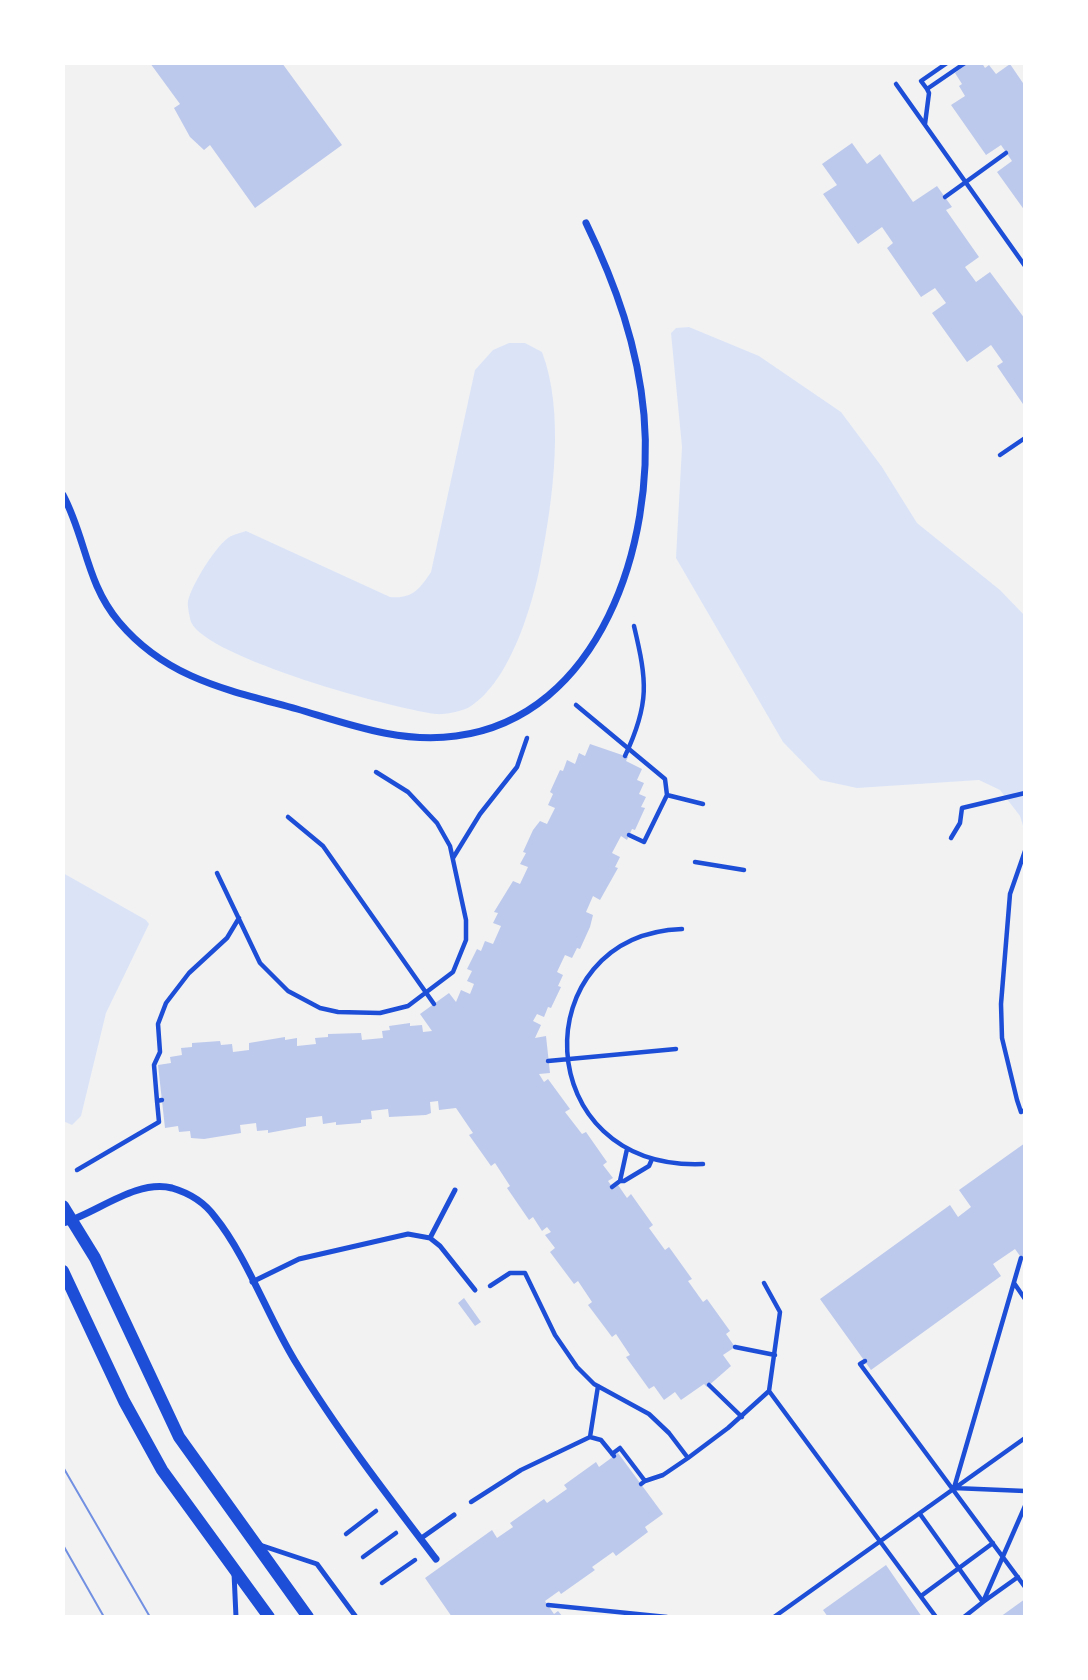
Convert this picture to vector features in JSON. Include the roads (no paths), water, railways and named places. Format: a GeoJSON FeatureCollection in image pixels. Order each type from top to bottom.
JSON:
{"type":"FeatureCollection","features":[{"type":"Feature","properties":{"kind":"street"},"geometry":{"type":"LineString","coordinates":[[63,495],[86,564],[106,605],[133,637],[180,673],[230,690],[397,735],[457,736],[486,730],[517,717],[561,686],[588,654],[619,590],[639,510],[645,442],[636,361],[620,302],[586,223]]}},
{"type":"Feature","properties":{"kind":"street"},"geometry":{"type":"LineString","coordinates":[[68,1222],[143,1189],[160,1186],[189,1195],[214,1215],[294,1360],[391,1500],[436,1559]]}},
{"type":"Feature","properties":{"kind":"street"},"geometry":{"type":"LineString","coordinates":[[63,1206],[68,1222],[95,1258],[174,1429],[308,1617]]}},
{"type":"Feature","properties":{"kind":"street"},"geometry":{"type":"LineString","coordinates":[[63,1271],[139,1431],[162,1470],[268,1617]]}},
{"type":"Feature","properties":{"kind":"lane"},"geometry":{"type":"LineString","coordinates":[[430,1238],[455,1190]]}},
{"type":"Feature","properties":{"kind":"lane"},"geometry":{"type":"LineString","coordinates":[[252,1282],[286,1264],[362,1243],[408,1234],[430,1238],[453,1261],[475,1290]]}},
{"type":"Feature","properties":{"kind":"lane"},"geometry":{"type":"LineString","coordinates":[[421,1539],[454,1515]]}},
{"type":"Feature","properties":{"kind":"lane"},"geometry":{"type":"LineString","coordinates":[[255,1544],[317,1564],[356,1617]]}},
{"type":"Feature","properties":{"kind":"lane"},"geometry":{"type":"LineString","coordinates":[[233,1570],[236,1617]]}},
{"type":"Feature","properties":{"kind":"tram line"},"geometry":{"type":"LineString","coordinates":[[63,1467],[150,1617]]}},
{"type":"Feature","properties":{"kind":"tram line"},"geometry":{"type":"LineString","coordinates":[[63,1545],[104,1617]]}}]}
